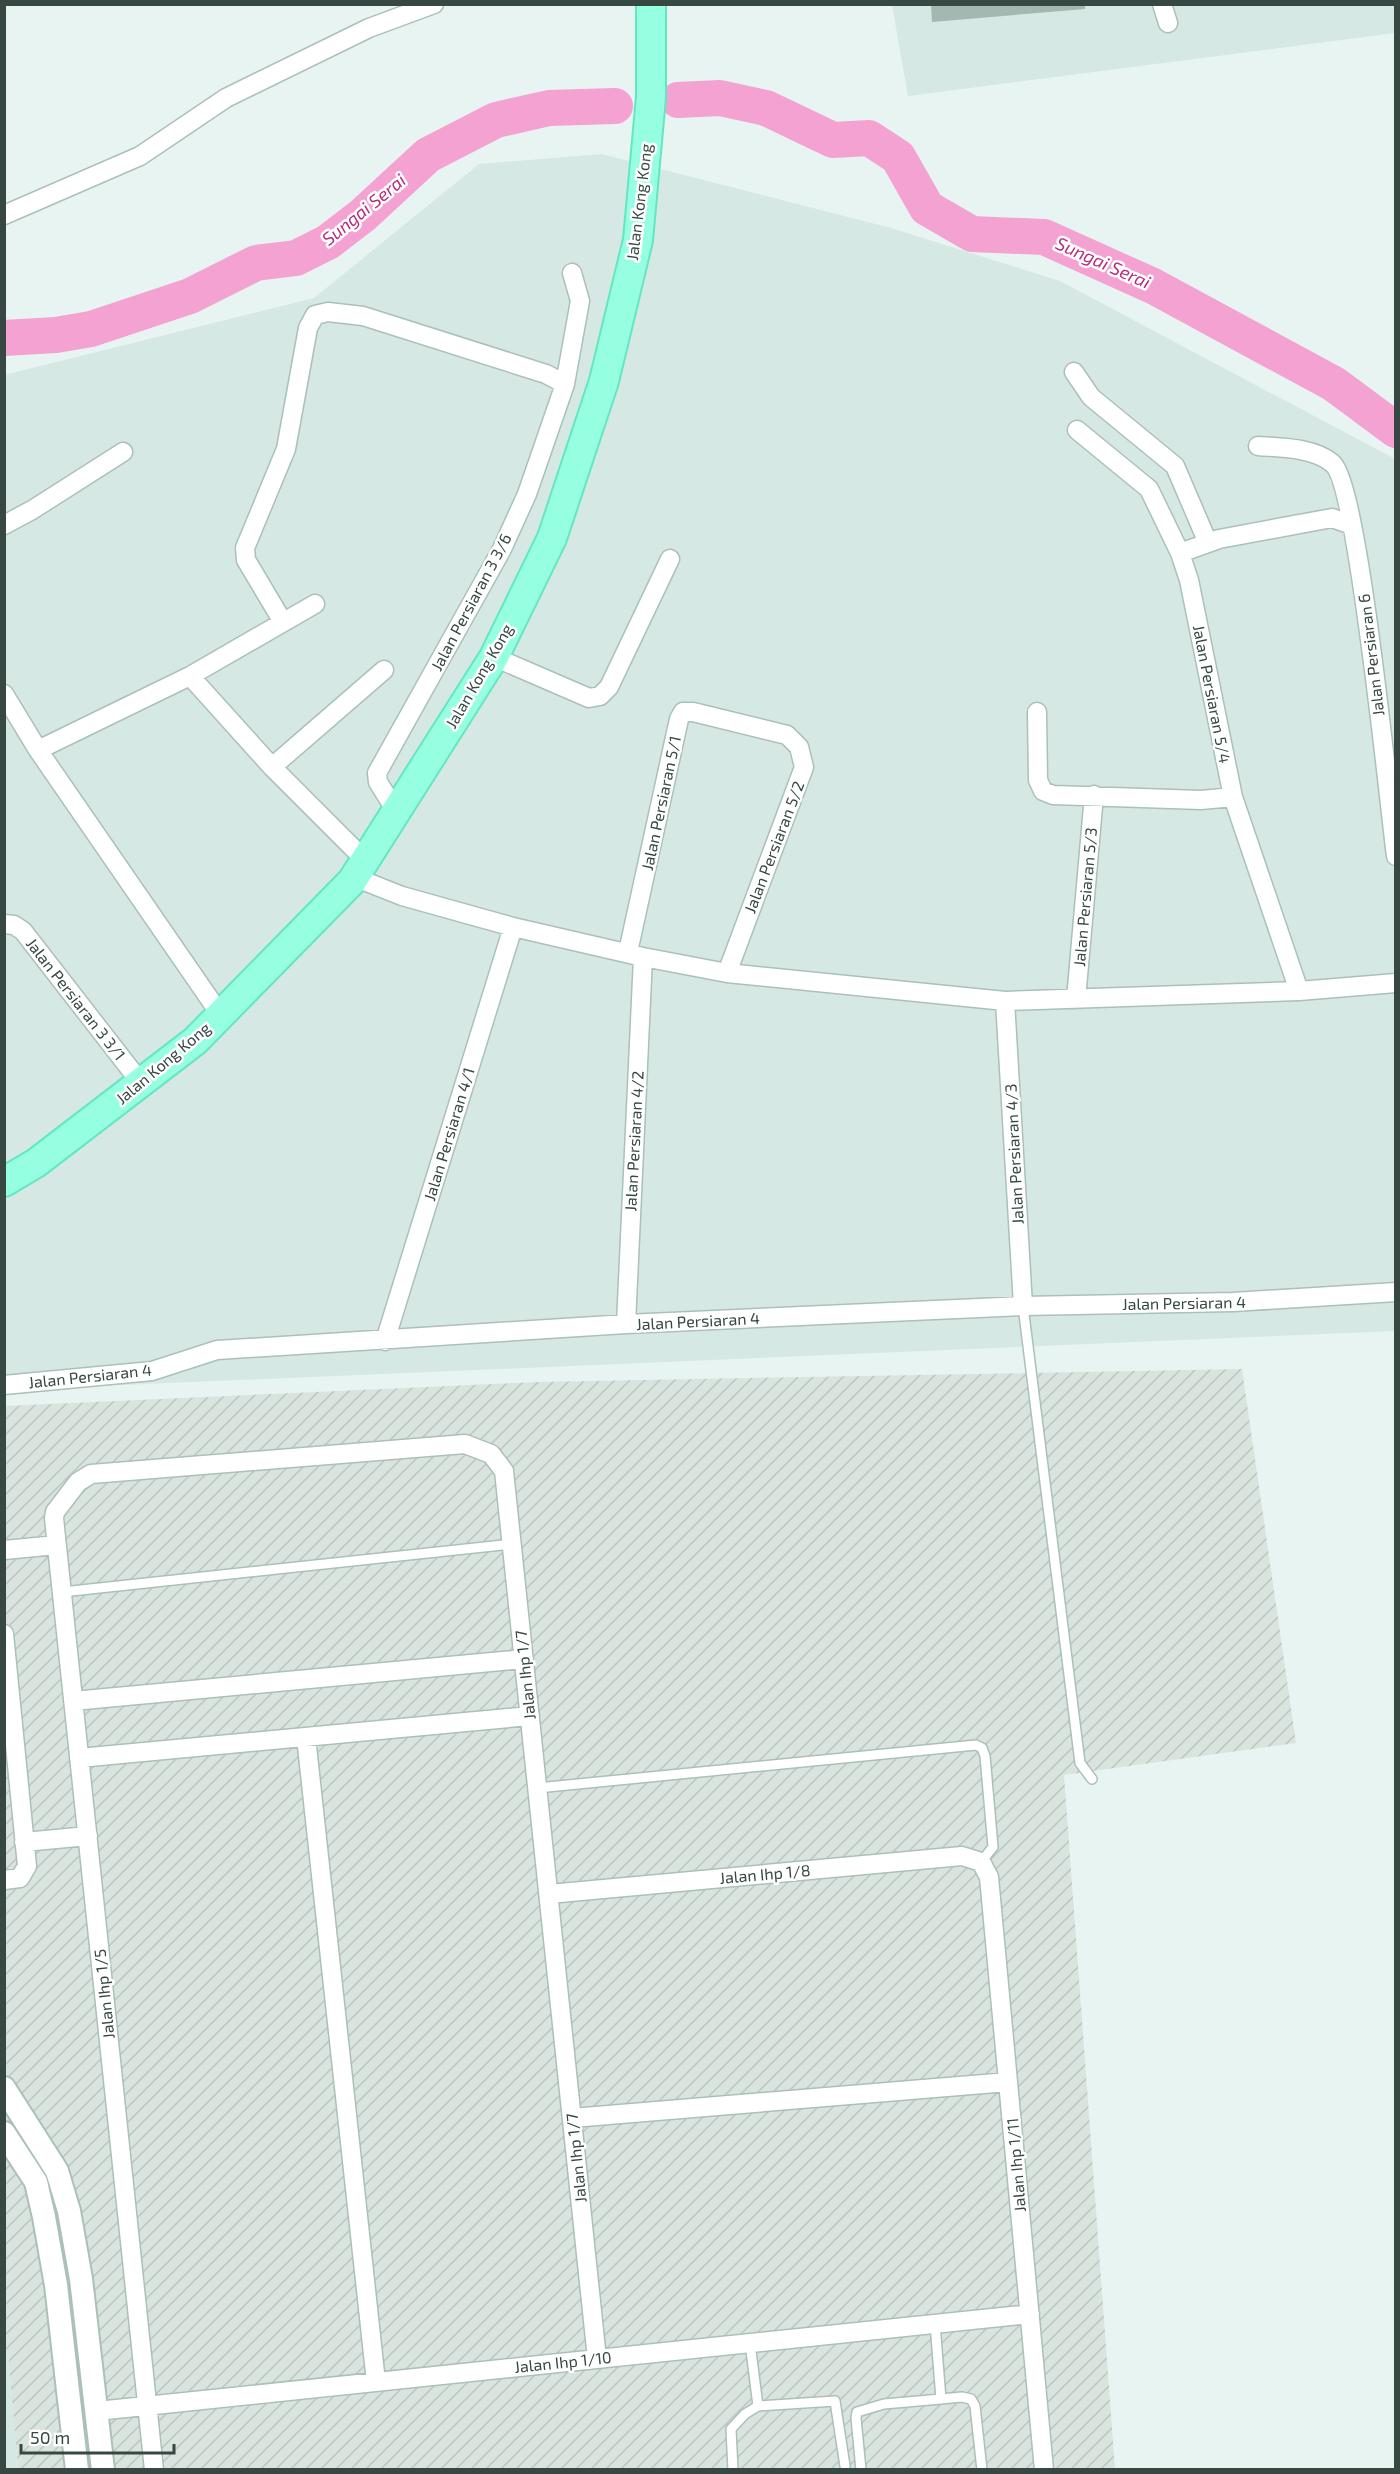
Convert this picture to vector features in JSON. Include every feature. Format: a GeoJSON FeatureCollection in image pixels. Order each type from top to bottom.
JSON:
{"type":"FeatureCollection","features":[{"type":"Feature","properties":{"kind":"main road","name":"Jalan Kong Kong"},"geometry":{"type":"LineString","coordinates":[[4,1182],[36,1163],[195,1041],[359,868],[494,657],[552,538],[604,381],[638,240],[653,53],[651,4]]}},
{"type":"Feature","properties":{"kind":"street"},"geometry":{"type":"LineString","coordinates":[[4,216],[140,156],[225,98],[369,28],[434,4]]}},
{"type":"Feature","properties":{"kind":"street"},"geometry":{"type":"LineString","coordinates":[[1162,4],[1168,23]]}},
{"type":"Feature","properties":{"kind":"street"},"geometry":{"type":"LineString","coordinates":[[283,622],[246,560],[245,548],[286,449],[308,328],[315,315],[328,312],[363,316],[546,375],[566,384],[580,301],[572,273]]}},
{"type":"Feature","properties":{"kind":"street"},"geometry":{"type":"LineString","coordinates":[[1074,372],[1091,398],[1174,466],[1208,543]]}},
{"type":"Feature","properties":{"kind":"street","name":"Jalan Persiaran 3 3/6"},"geometry":{"type":"LineString","coordinates":[[396,811],[378,782],[377,773],[502,549],[527,494],[566,384]]}},
{"type":"Feature","properties":{"kind":"street","name":"Jalan Persiaran 5/4"},"geometry":{"type":"LineString","coordinates":[[1077,430],[1149,489],[1180,553],[1189,580],[1233,797],[1299,991]]}},
{"type":"Feature","properties":{"kind":"street","name":"Jalan Persiaran 6"},"geometry":{"type":"LineString","coordinates":[[1258,446],[1303,450],[1334,463],[1341,477],[1360,565],[1395,856]]}},
{"type":"Feature","properties":{"kind":"street"},"geometry":{"type":"LineString","coordinates":[[4,525],[123,452]]}},
{"type":"Feature","properties":{"kind":"street"},"geometry":{"type":"LineString","coordinates":[[1180,553],[1219,538],[1332,518],[1352,525]]}},
{"type":"Feature","properties":{"kind":"street"},"geometry":{"type":"LineString","coordinates":[[494,657],[589,698],[600,696],[609,687],[669,559]]}},
{"type":"Feature","properties":{"kind":"street"},"geometry":{"type":"LineString","coordinates":[[38,750],[190,676],[315,604]]}},
{"type":"Feature","properties":{"kind":"street"},"geometry":{"type":"LineString","coordinates":[[272,767],[384,669]]}},
{"type":"Feature","properties":{"kind":"street"},"geometry":{"type":"LineString","coordinates":[[190,676],[359,868],[402,896],[513,927],[727,973],[1005,1001],[1299,991],[1395,983]]}},
{"type":"Feature","properties":{"kind":"street"},"geometry":{"type":"LineString","coordinates":[[6,700],[220,1014]]}},
{"type":"Feature","properties":{"kind":"street","name":"Jalan Persiaran 5/1"},"geometry":{"type":"LineString","coordinates":[[635,955],[679,719],[683,712],[693,712],[740,723]]}},
{"type":"Feature","properties":{"kind":"street"},"geometry":{"type":"LineString","coordinates":[[1037,712],[1038,780],[1043,791],[1053,795],[1201,800],[1233,797]]}},
{"type":"Feature","properties":{"kind":"street","name":"Jalan Persiaran 5/2"},"geometry":{"type":"LineString","coordinates":[[727,973],[804,767],[799,747],[787,735],[740,723]]}},
{"type":"Feature","properties":{"kind":"street","name":"Jalan Persiaran 5/3"},"geometry":{"type":"LineString","coordinates":[[1076,999],[1094,795]]}},
{"type":"Feature","properties":{"kind":"street","name":"Jalan Persiaran 3 3/1"},"geometry":{"type":"LineString","coordinates":[[4,924],[14,925],[23,931],[141,1083]]}},
{"type":"Feature","properties":{"kind":"street","name":"Jalan Persiaran 4/1"},"geometry":{"type":"LineString","coordinates":[[385,1341],[513,927]]}},
{"type":"Feature","properties":{"kind":"street","name":"Jalan Persiaran 4/2"},"geometry":{"type":"LineString","coordinates":[[626,1324],[635,955]]}},
{"type":"Feature","properties":{"kind":"street","name":"Jalan Persiaran 4/3"},"geometry":{"type":"LineString","coordinates":[[1005,1001],[1023,1306]]}},
{"type":"Feature","properties":{"kind":"street","name":"Jalan Persiaran 4"},"geometry":{"type":"LineString","coordinates":[[4,1385],[152,1371],[217,1350],[626,1324],[1023,1306],[1233,1302],[1395,1292]]}},
{"type":"Feature","properties":{"kind":"street","name":"Jalan Ihp 1/7"},"geometry":{"type":"LineString","coordinates":[[54,1518],[55,1512],[78,1482],[91,1474],[465,1444],[491,1454],[504,1471],[597,2359]]}},
{"type":"Feature","properties":{"kind":"street","name":"Jalan Ihp 1/5"},"geometry":{"type":"LineString","coordinates":[[54,1518],[154,2469]]}},
{"type":"Feature","properties":{"kind":"street"},"geometry":{"type":"LineString","coordinates":[[4,1550],[57,1545]]}},
{"type":"Feature","properties":{"kind":"street"},"geometry":{"type":"LineString","coordinates":[[4,1634],[27,1866],[20,1878],[4,1880]]}},
{"type":"Feature","properties":{"kind":"street"},"geometry":{"type":"LineString","coordinates":[[73,1701],[524,1659]]}},
{"type":"Feature","properties":{"kind":"street"},"geometry":{"type":"LineString","coordinates":[[79,1758],[530,1716]]}},
{"type":"Feature","properties":{"kind":"street"},"geometry":{"type":"LineString","coordinates":[[306,1737],[376,2382]]}},
{"type":"Feature","properties":{"kind":"street"},"geometry":{"type":"LineString","coordinates":[[24,1842],[87,1836]]}},
{"type":"Feature","properties":{"kind":"street","name":"Jalan Ihp 1/8"},"geometry":{"type":"LineString","coordinates":[[549,1894],[962,1856],[981,1862]]}},
{"type":"Feature","properties":{"kind":"street","name":"Jalan Ihp 1/11"},"geometry":{"type":"LineString","coordinates":[[981,1862],[989,1877],[1044,2469]]}},
{"type":"Feature","properties":{"kind":"street"},"geometry":{"type":"LineString","coordinates":[[572,2118],[1008,2082]]}},
{"type":"Feature","properties":{"kind":"street"},"geometry":{"type":"LineString","coordinates":[[4,2088],[57,2171],[63,2191],[81,2279],[104,2469]]}},
{"type":"Feature","properties":{"kind":"street"},"geometry":{"type":"LineString","coordinates":[[4,2133],[36,2182],[44,2217],[56,2284],[77,2469]]}},
{"type":"Feature","properties":{"kind":"street","name":"Jalan Ihp 1/10"},"geometry":{"type":"LineString","coordinates":[[97,2410],[1030,2314]]}},
{"type":"Feature","properties":{"kind":"lane"},"geometry":{"type":"LineString","coordinates":[[1023,1306],[1080,1763],[1092,1779]]}},
{"type":"Feature","properties":{"kind":"lane"},"geometry":{"type":"LineString","coordinates":[[62,1592],[512,1544]]}},
{"type":"Feature","properties":{"kind":"lane"},"geometry":{"type":"LineString","coordinates":[[537,1788],[976,1745],[982,1748],[985,1756],[993,1847],[981,1862]]}},
{"type":"Feature","properties":{"kind":"lane"},"geometry":{"type":"LineString","coordinates":[[935,2324],[941,2399]]}},
{"type":"Feature","properties":{"kind":"lane"},"geometry":{"type":"LineString","coordinates":[[750,2343],[759,2406]]}},
{"type":"Feature","properties":{"kind":"lane"},"geometry":{"type":"LineString","coordinates":[[861,2469],[857,2412],[884,2404],[962,2397],[971,2399],[975,2406],[982,2469]]}},
{"type":"Feature","properties":{"kind":"lane"},"geometry":{"type":"LineString","coordinates":[[733,2469],[731,2429],[745,2414],[759,2406],[835,2401],[845,2466]]}},
{"type":"Feature","properties":{"kind":"shaded area"},"geometry":{"type":"Polygon","coordinates":[[[892,5],[1395,5],[1395,33],[908,96],[892,5]]]}},
{"type":"Feature","properties":{"kind":"shaded area"},"geometry":{"type":"Polygon","coordinates":[[[602,154],[891,228],[1060,281],[1395,459],[1395,1331],[5,1390],[4,375],[314,298],[479,164],[602,154]]]}},
{"type":"Feature","properties":{"kind":"shaded area"},"geometry":{"type":"Polygon","coordinates":[[[1242,1369],[1296,1743],[1064,1775],[1115,2469],[18,2469],[8,2353],[4,2353],[4,1406],[538,1382],[1242,1369]]]}},
{"type":"Feature","properties":{"kind":"shaded area"},"geometry":{"type":"Polygon","coordinates":[[[4,2353],[8,2353],[18,2469],[5,2470],[4,2353]]]}},
{"type":"Feature","properties":{"kind":"waterway","name":"Sungai Serai"},"geometry":{"type":"LineString","coordinates":[[678,100],[720,98],[766,108],[833,140],[869,138],[898,157],[927,208],[972,234],[1044,237],[1153,286],[1334,384],[1396,430]]}},
{"type":"Feature","properties":{"kind":"waterway","name":"Sungai Serai"},"geometry":{"type":"LineString","coordinates":[[4,338],[56,335],[91,329],[190,296],[256,263],[296,258],[328,242],[363,215],[428,155],[496,120],[549,108],[615,106]]}}]}
